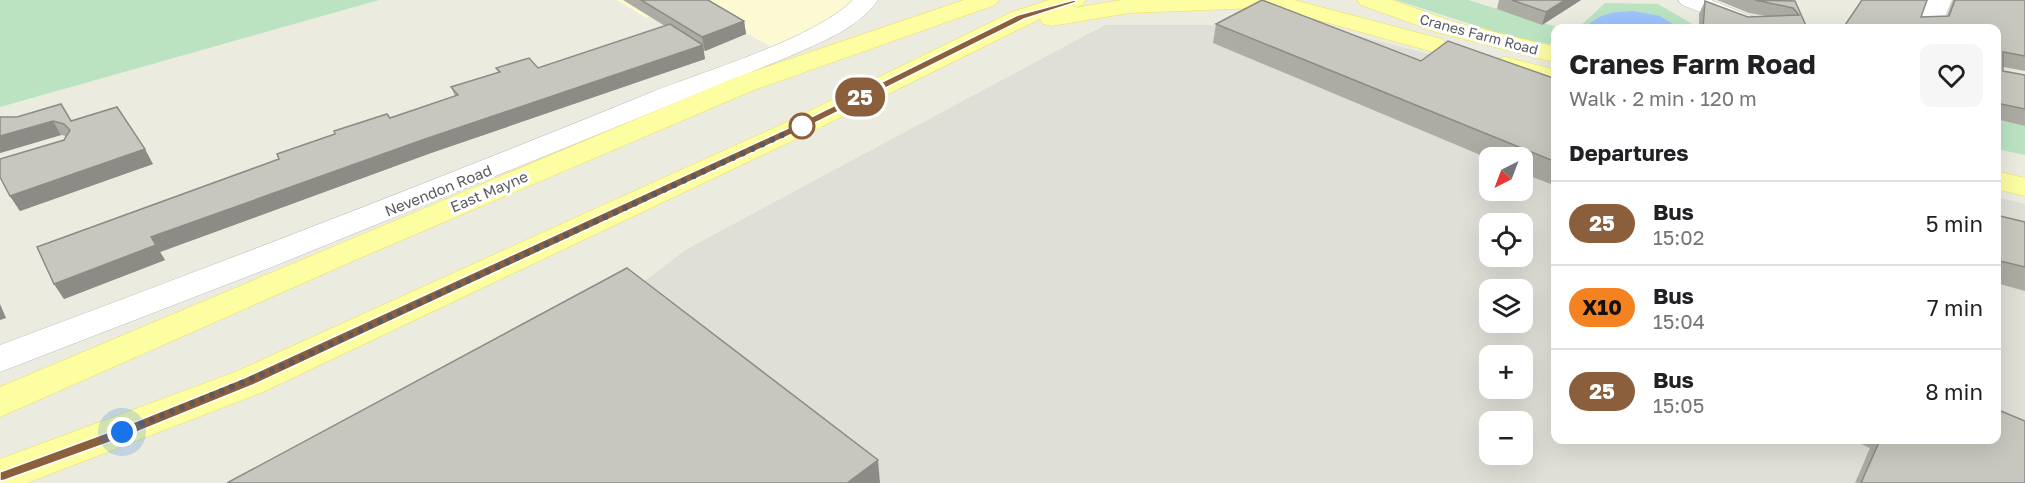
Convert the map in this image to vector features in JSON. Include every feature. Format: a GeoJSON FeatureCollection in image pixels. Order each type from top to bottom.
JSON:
{"type":"FeatureCollection","features":[{"type":"Feature","properties":{"kind":"main road","name":"East Mayne"},"geometry":{"type":"LineString","coordinates":[[0,403],[337,255],[744,84],[987,0]]}},
{"type":"Feature","properties":{"kind":"main road"},"geometry":{"type":"LineString","coordinates":[[0,476],[122,432],[249,382],[778,137],[1021,17],[1074,0]]}},
{"type":"Feature","properties":{"kind":"main road"},"geometry":{"type":"LineString","coordinates":[[956,50],[1029,26],[1088,11],[1240,0],[1300,8],[1433,44]]}},
{"type":"Feature","properties":{"kind":"main road","name":"Cranes Farm Road"},"geometry":{"type":"LineString","coordinates":[[1311,0],[1433,44],[1551,77]]}},
{"type":"Feature","properties":{"kind":"main road","name":"Cranes Farm Road"},"geometry":{"type":"LineString","coordinates":[[1369,0],[1445,27],[1551,53]]}},
{"type":"Feature","properties":{"kind":"main road"},"geometry":{"type":"LineString","coordinates":[[2001,159],[2025,164]]}},
{"type":"Feature","properties":{"kind":"main road"},"geometry":{"type":"LineString","coordinates":[[2001,181],[2025,187]]}},
{"type":"Feature","properties":{"kind":"street","name":"Nevendon Road"},"geometry":{"type":"LineString","coordinates":[[0,359],[484,172],[801,40],[854,13],[866,0]]}},
{"type":"Feature","properties":{"kind":"street"},"geometry":{"type":"LineString","coordinates":[[1690,0],[1742,21],[1757,24]]}},
{"type":"Feature","properties":{"kind":"street"},"geometry":{"type":"LineString","coordinates":[[1930,24],[1940,0]]}},
{"type":"Feature","properties":{"kind":"shaded area"},"geometry":{"type":"Polygon","coordinates":[[[617,0],[859,0],[843,17],[773,48],[692,2],[646,18],[617,0]]]}},
{"type":"Feature","properties":{"kind":"shaded area"},"geometry":{"type":"Polygon","coordinates":[[[1105,25],[1315,25],[1551,85],[1551,444],[2001,444],[2001,198],[2025,204],[2025,483],[260,483],[633,290],[687,249],[1105,25]]]}},
{"type":"Feature","properties":{"kind":"green space"},"geometry":{"type":"Polygon","coordinates":[[[0,0],[379,0],[0,107],[0,0]]]}},
{"type":"Feature","properties":{"kind":"green space"},"geometry":{"type":"Polygon","coordinates":[[[1396,0],[1468,0],[1551,25],[1551,44],[1511,37],[1396,0]]]}},
{"type":"Feature","properties":{"kind":"green space"},"geometry":{"type":"Polygon","coordinates":[[[1605,3],[1658,4],[1692,24],[1582,24],[1605,3]]]}},
{"type":"Feature","properties":{"kind":"green space"},"geometry":{"type":"Polygon","coordinates":[[[2001,120],[2025,126],[2025,155],[2001,150],[2001,120]]]}},
{"type":"Feature","properties":{"kind":"water"},"geometry":{"type":"Polygon","coordinates":[[[1633,11],[1660,16],[1673,24],[1589,24],[1601,16],[1633,11]]]}},
{"type":"Feature","properties":{"kind":"building"},"geometry":{"type":"Polygon","coordinates":[[[641,0],[708,0],[744,21],[702,37],[641,0]]]}},
{"type":"Feature","properties":{"kind":"building"},"geometry":{"type":"Polygon","coordinates":[[[1262,0],[1421,61],[1448,41],[1551,77],[1551,160],[1533,153],[1533,147],[1519,147],[1216,24],[1262,0]]]}},
{"type":"Feature","properties":{"kind":"building"},"geometry":{"type":"Polygon","coordinates":[[[1512,0],[1565,0],[1546,12],[1512,0]]]}},
{"type":"Feature","properties":{"kind":"building"},"geometry":{"type":"Polygon","coordinates":[[[1755,0],[1795,1],[1805,24],[1703,24],[1705,1],[1748,17],[1799,15],[1793,8],[1755,0]]]}},
{"type":"Feature","properties":{"kind":"building"},"geometry":{"type":"Polygon","coordinates":[[[1862,0],[1927,0],[1921,17],[1949,16],[1955,0],[2025,0],[2025,56],[2003,52],[2003,71],[2025,75],[2025,109],[2001,104],[2001,24],[1846,24],[1862,0]]]}},
{"type":"Feature","properties":{"kind":"building"},"geometry":{"type":"Polygon","coordinates":[[[670,24],[703,45],[425,139],[151,237],[156,245],[54,284],[37,247],[279,159],[277,154],[335,134],[334,131],[387,114],[390,118],[458,95],[451,87],[500,72],[496,68],[529,58],[538,68],[670,24]]]}},
{"type":"Feature","properties":{"kind":"building"},"geometry":{"type":"Polygon","coordinates":[[[61,104],[71,121],[117,107],[145,149],[10,196],[0,177],[0,159],[64,140],[70,130],[64,124],[53,121],[0,136],[0,117],[17,117],[61,104]]]}},
{"type":"Feature","properties":{"kind":"building"},"geometry":{"type":"Polygon","coordinates":[[[2001,216],[2025,222],[2025,267],[2001,261],[2001,216]]]}},
{"type":"Feature","properties":{"kind":"building"},"geometry":{"type":"Polygon","coordinates":[[[627,268],[878,460],[847,483],[227,483],[627,268]]]}},
{"type":"Feature","properties":{"kind":"building"},"geometry":{"type":"Polygon","coordinates":[[[2001,411],[2025,421],[2025,483],[1861,483],[1878,444],[2001,444],[2001,411]]]}},
{"type":"Feature","properties":{"kind":"bus line","name":"25"},"geometry":{"type":"LineString","coordinates":[[0,476],[122,432],[249,382],[799,127],[1021,17],[1049,6],[1074,0]]}},
{"type":"Feature","properties":{"kind":"route"},"geometry":{"type":"LineString","coordinates":[[122,432],[249,382],[802,126]]}}]}
